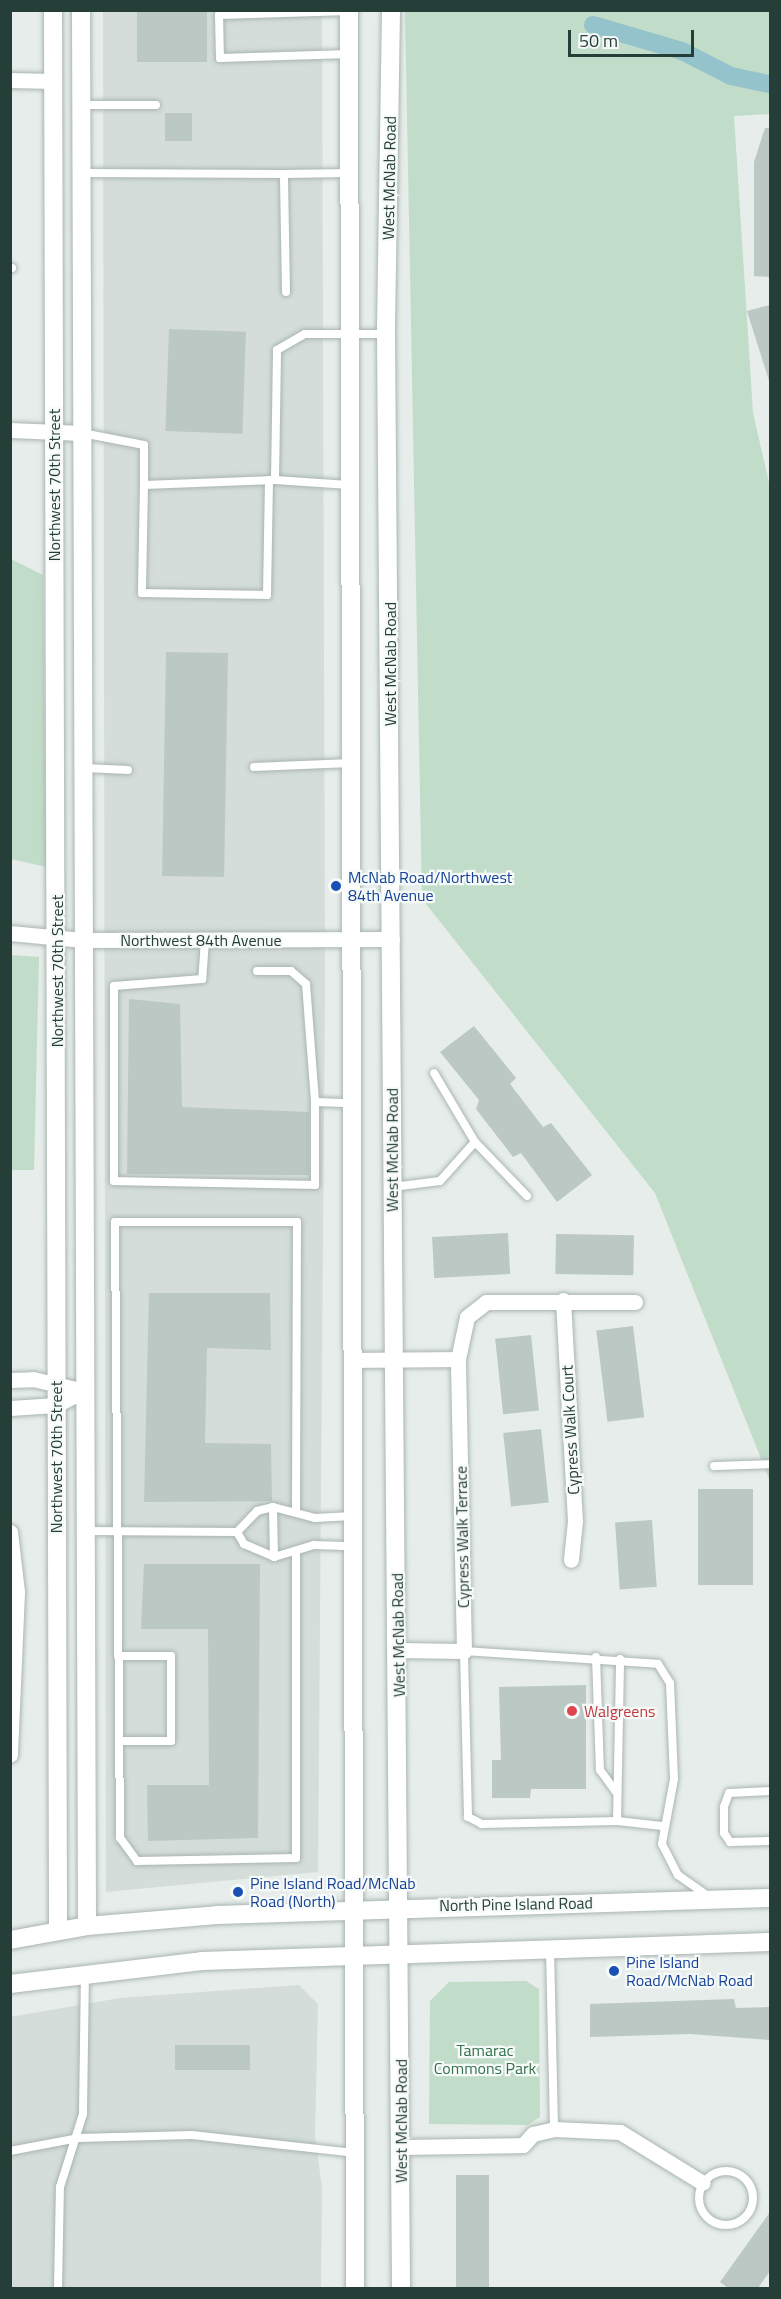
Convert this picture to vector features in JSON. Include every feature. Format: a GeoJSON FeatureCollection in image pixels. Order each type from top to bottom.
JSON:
{"type":"FeatureCollection","features":[{"type":"Feature","properties":{"kind":"main road","name":"Northwest 70th Street"},"geometry":{"type":"LineString","coordinates":[[53,10],[53,432],[58,938],[56,1215],[58,1931]]}},
{"type":"Feature","properties":{"kind":"main road","name":"Northwest 70th Street"},"geometry":{"type":"LineString","coordinates":[[81,10],[87,1926]]}},
{"type":"Feature","properties":{"kind":"main road","name":"West McNab Road"},"geometry":{"type":"LineString","coordinates":[[391,10],[387,334],[392,939],[392,1359],[399,1650],[402,1955],[401,2289]]}},
{"type":"Feature","properties":{"kind":"main road"},"geometry":{"type":"LineString","coordinates":[[349,11],[349,485],[354,940],[351,1103],[355,2289]]}},
{"type":"Feature","properties":{"kind":"main road"},"geometry":{"type":"LineString","coordinates":[[56,1215],[84,1216]]}},
{"type":"Feature","properties":{"kind":"main road"},"geometry":{"type":"LineString","coordinates":[[57,1676],[85,1676]]}},
{"type":"Feature","properties":{"kind":"main road"},"geometry":{"type":"LineString","coordinates":[[58,1788],[86,1786]]}},
{"type":"Feature","properties":{"kind":"main road","name":"North Pine Island Road"},"geometry":{"type":"LineString","coordinates":[[10,1940],[87,1926],[401,1906],[771,1898]]}},
{"type":"Feature","properties":{"kind":"main road"},"geometry":{"type":"LineString","coordinates":[[10,1984],[85,1972],[355,1955],[771,1942]]}},
{"type":"Feature","properties":{"kind":"street"},"geometry":{"type":"LineString","coordinates":[[10,80],[53,81]]}},
{"type":"Feature","properties":{"kind":"street"},"geometry":{"type":"LineString","coordinates":[[10,430],[82,433]]}},
{"type":"Feature","properties":{"kind":"street","name":"Northwest 84th Avenue"},"geometry":{"type":"LineString","coordinates":[[10,933],[83,940],[392,939]]}},
{"type":"Feature","properties":{"kind":"street","name":"Cypress Walk Terrace"},"geometry":{"type":"LineString","coordinates":[[464,1651],[458,1359],[467,1317],[486,1302],[563,1300],[635,1302]]}},
{"type":"Feature","properties":{"kind":"street","name":"Cypress Walk Court"},"geometry":{"type":"LineString","coordinates":[[563,1300],[574,1521],[571,1560]]}},
{"type":"Feature","properties":{"kind":"street"},"geometry":{"type":"LineString","coordinates":[[352,1360],[458,1359]]}},
{"type":"Feature","properties":{"kind":"street"},"geometry":{"type":"LineString","coordinates":[[10,1380],[56,1383],[84,1391]]}},
{"type":"Feature","properties":{"kind":"street"},"geometry":{"type":"LineString","coordinates":[[10,1408],[56,1405],[84,1391]]}},
{"type":"Feature","properties":{"kind":"street"},"geometry":{"type":"LineString","coordinates":[[10,1532],[17,1592],[10,1755]]}},
{"type":"Feature","properties":{"kind":"street"},"geometry":{"type":"LineString","coordinates":[[399,1650],[464,1651]]}},
{"type":"Feature","properties":{"kind":"street"},"geometry":{"type":"LineString","coordinates":[[400,2147],[524,2145],[533,2134],[554,2129],[620,2132],[703,2183]]}},
{"type":"Feature","properties":{"kind":"lane"},"geometry":{"type":"LineString","coordinates":[[349,11],[219,15],[220,58],[349,54]]}},
{"type":"Feature","properties":{"kind":"lane"},"geometry":{"type":"LineString","coordinates":[[81,105],[156,105]]}},
{"type":"Feature","properties":{"kind":"lane"},"geometry":{"type":"LineString","coordinates":[[82,173],[349,173]]}},
{"type":"Feature","properties":{"kind":"lane"},"geometry":{"type":"LineString","coordinates":[[284,174],[285,292]]}},
{"type":"Feature","properties":{"kind":"lane"},"geometry":{"type":"LineString","coordinates":[[82,433],[144,445],[142,593],[267,595],[277,350],[305,334],[387,334]]}},
{"type":"Feature","properties":{"kind":"lane"},"geometry":{"type":"LineString","coordinates":[[144,485],[272,480],[349,485]]}},
{"type":"Feature","properties":{"kind":"lane"},"geometry":{"type":"LineString","coordinates":[[254,767],[351,763]]}},
{"type":"Feature","properties":{"kind":"lane"},"geometry":{"type":"LineString","coordinates":[[83,768],[128,770]]}},
{"type":"Feature","properties":{"kind":"lane"},"geometry":{"type":"LineString","coordinates":[[205,940],[202,979],[114,986],[114,1181],[315,1185],[315,1102],[306,984],[291,971],[257,971]]}},
{"type":"Feature","properties":{"kind":"lane"},"geometry":{"type":"LineString","coordinates":[[434,1073],[476,1142],[527,1196]]}},
{"type":"Feature","properties":{"kind":"lane"},"geometry":{"type":"LineString","coordinates":[[315,1102],[351,1103]]}},
{"type":"Feature","properties":{"kind":"lane"},"geometry":{"type":"LineString","coordinates":[[392,1187],[440,1181],[476,1142]]}},
{"type":"Feature","properties":{"kind":"lane"},"geometry":{"type":"LineString","coordinates":[[296,1510],[297,1222],[115,1222],[120,1838],[130,1857],[145,1863],[296,1858],[296,1554]]}},
{"type":"Feature","properties":{"kind":"lane"},"geometry":{"type":"LineString","coordinates":[[714,1466],[771,1464]]}},
{"type":"Feature","properties":{"kind":"lane"},"geometry":{"type":"LineString","coordinates":[[84,1531],[237,1532],[257,1510],[273,1508],[296,1510],[315,1518],[352,1516]]}},
{"type":"Feature","properties":{"kind":"lane"},"geometry":{"type":"LineString","coordinates":[[273,1508],[274,1557]]}},
{"type":"Feature","properties":{"kind":"lane"},"geometry":{"type":"LineString","coordinates":[[237,1532],[244,1544],[274,1557],[296,1554],[314,1545],[352,1546]]}},
{"type":"Feature","properties":{"kind":"lane"},"geometry":{"type":"LineString","coordinates":[[662,1826],[617,1821],[482,1824],[468,1817],[464,1651],[620,1659],[658,1664],[670,1683],[674,1779],[662,1826],[662,1844],[678,1875],[715,1899]]}},
{"type":"Feature","properties":{"kind":"lane"},"geometry":{"type":"LineString","coordinates":[[118,1656],[171,1656],[171,1741],[119,1741]]}},
{"type":"Feature","properties":{"kind":"lane"},"geometry":{"type":"LineString","coordinates":[[596,1658],[600,1770],[617,1793]]}},
{"type":"Feature","properties":{"kind":"lane"},"geometry":{"type":"LineString","coordinates":[[617,1821],[620,1659]]}},
{"type":"Feature","properties":{"kind":"lane"},"geometry":{"type":"LineString","coordinates":[[771,1791],[729,1793],[724,1807],[724,1833],[730,1842],[771,1841]]}},
{"type":"Feature","properties":{"kind":"lane"},"geometry":{"type":"LineString","coordinates":[[550,1950],[554,2129]]}},
{"type":"Feature","properties":{"kind":"lane"},"geometry":{"type":"LineString","coordinates":[[58,2289],[60,2187],[78,2138],[85,1972]]}},
{"type":"Feature","properties":{"kind":"lane"},"geometry":{"type":"LineString","coordinates":[[10,2151],[78,2138],[224,2136],[297,2150],[355,2153]]}},
{"type":"Feature","properties":{"kind":"lane"},"geometry":{"type":"LineString","coordinates":[[714,2173],[739,2174],[752,2193],[747,2215],[738,2222],[715,2223],[700,2205],[703,2183],[714,2173]]}},
{"type":"Feature","properties":{"kind":"shaded area"},"geometry":{"type":"Polygon","coordinates":[[[103,11],[322,11],[325,981],[318,1872],[106,1892],[103,11]]]}},
{"type":"Feature","properties":{"kind":"shaded area"},"geometry":{"type":"Polygon","coordinates":[[[299,1985],[318,2004],[315,2136],[322,2188],[321,2288],[11,2288],[10,2017],[120,1998],[299,1985]]]}},
{"type":"Feature","properties":{"kind":"green space"},"geometry":{"type":"Polygon","coordinates":[[[405,11],[770,11],[770,114],[734,116],[753,413],[770,487],[770,1481],[655,1193],[422,899],[405,11]]]}},
{"type":"Feature","properties":{"kind":"green space"},"geometry":{"type":"Polygon","coordinates":[[[11,559],[43,575],[46,867],[11,859],[11,559]]]}},
{"type":"Feature","properties":{"kind":"green space"},"geometry":{"type":"Polygon","coordinates":[[[11,955],[39,957],[34,1170],[11,1170],[11,955]]]}},
{"type":"Feature","properties":{"kind":"green space","name":"Tamarac Commons Park"},"geometry":{"type":"Polygon","coordinates":[[[526,1981],[539,1989],[540,2117],[528,2125],[429,2124],[430,2001],[449,1982],[526,1981]]]}},
{"type":"Feature","properties":{"kind":"building"},"geometry":{"type":"Polygon","coordinates":[[[137,10],[207,10],[207,62],[137,62],[137,10]]]}},
{"type":"Feature","properties":{"kind":"building"},"geometry":{"type":"Polygon","coordinates":[[[165,113],[192,113],[192,141],[165,141],[165,113]]]}},
{"type":"Feature","properties":{"kind":"building"},"geometry":{"type":"Polygon","coordinates":[[[765,128],[770,128],[770,277],[754,276],[754,162],[765,128]]]}},
{"type":"Feature","properties":{"kind":"building"},"geometry":{"type":"Polygon","coordinates":[[[770,305],[770,384],[747,311],[770,305]]]}},
{"type":"Feature","properties":{"kind":"building"},"geometry":{"type":"Polygon","coordinates":[[[169,329],[246,332],[242,434],[165,431],[169,329]]]}},
{"type":"Feature","properties":{"kind":"building"},"geometry":{"type":"Polygon","coordinates":[[[166,652],[228,653],[224,877],[162,876],[166,652]]]}},
{"type":"Feature","properties":{"kind":"building"},"geometry":{"type":"Polygon","coordinates":[[[129,999],[180,1004],[182,1107],[309,1112],[309,1175],[127,1174],[129,999]]]}},
{"type":"Feature","properties":{"kind":"building"},"geometry":{"type":"Polygon","coordinates":[[[474,1026],[516,1078],[510,1084],[543,1127],[551,1123],[592,1175],[557,1202],[521,1153],[513,1157],[476,1109],[479,1100],[440,1052],[474,1026]]]}},
{"type":"Feature","properties":{"kind":"building"},"geometry":{"type":"Polygon","coordinates":[[[508,1233],[510,1274],[434,1278],[432,1237],[508,1233]]]}},
{"type":"Feature","properties":{"kind":"building"},"geometry":{"type":"Polygon","coordinates":[[[556,1234],[634,1235],[633,1275],[555,1274],[556,1234]]]}},
{"type":"Feature","properties":{"kind":"building"},"geometry":{"type":"Polygon","coordinates":[[[149,1293],[270,1293],[271,1350],[207,1348],[205,1443],[271,1444],[272,1501],[144,1502],[149,1293]]]}},
{"type":"Feature","properties":{"kind":"building"},"geometry":{"type":"Polygon","coordinates":[[[633,1326],[644,1417],[607,1422],[596,1331],[633,1326]]]}},
{"type":"Feature","properties":{"kind":"building"},"geometry":{"type":"Polygon","coordinates":[[[531,1335],[539,1411],[503,1414],[495,1339],[531,1335]]]}},
{"type":"Feature","properties":{"kind":"building"},"geometry":{"type":"Polygon","coordinates":[[[541,1429],[549,1503],[511,1507],[503,1433],[541,1429]]]}},
{"type":"Feature","properties":{"kind":"building"},"geometry":{"type":"Polygon","coordinates":[[[698,1489],[753,1489],[753,1585],[698,1585],[698,1489]]]}},
{"type":"Feature","properties":{"kind":"building"},"geometry":{"type":"Polygon","coordinates":[[[652,1520],[657,1587],[620,1589],[615,1523],[652,1520]]]}},
{"type":"Feature","properties":{"kind":"building"},"geometry":{"type":"Polygon","coordinates":[[[144,1564],[260,1564],[258,1838],[148,1841],[147,1785],[209,1785],[208,1629],[141,1629],[144,1564]]]}},
{"type":"Feature","properties":{"kind":"building","name":"Walgreens"},"geometry":{"type":"Polygon","coordinates":[[[586,1685],[586,1789],[531,1789],[530,1798],[492,1798],[492,1760],[501,1760],[499,1687],[586,1685]]]}},
{"type":"Feature","properties":{"kind":"building"},"geometry":{"type":"Polygon","coordinates":[[[734,1999],[736,2008],[770,2007],[770,2040],[690,2034],[590,2037],[590,2004],[734,1999]]]}},
{"type":"Feature","properties":{"kind":"building"},"geometry":{"type":"Polygon","coordinates":[[[175,2045],[250,2045],[250,2070],[175,2070],[175,2045]]]}},
{"type":"Feature","properties":{"kind":"building"},"geometry":{"type":"Polygon","coordinates":[[[456,2175],[489,2175],[489,2288],[456,2288],[456,2175]]]}},
{"type":"Feature","properties":{"kind":"building"},"geometry":{"type":"Polygon","coordinates":[[[770,2212],[770,2271],[758,2288],[728,2288],[720,2282],[770,2212]]]}},
{"type":"Feature","properties":{"kind":"waterway"},"geometry":{"type":"LineString","coordinates":[[593,25],[682,51],[731,76],[770,84]]}},
{"type":"Feature","properties":{"kind":"place","name":"McNab Road/Northwest 84th Avenue"},"geometry":{"type":"Point","coordinates":[336,886]}},
{"type":"Feature","properties":{"kind":"place","name":"Walgreens"},"geometry":{"type":"Point","coordinates":[572,1711]}},
{"type":"Feature","properties":{"kind":"place","name":"Pine Island Road/McNab Road (North)"},"geometry":{"type":"Point","coordinates":[238,1892]}},
{"type":"Feature","properties":{"kind":"place","name":"Pine Island Road/McNab Road"},"geometry":{"type":"Point","coordinates":[614,1971]}}]}
